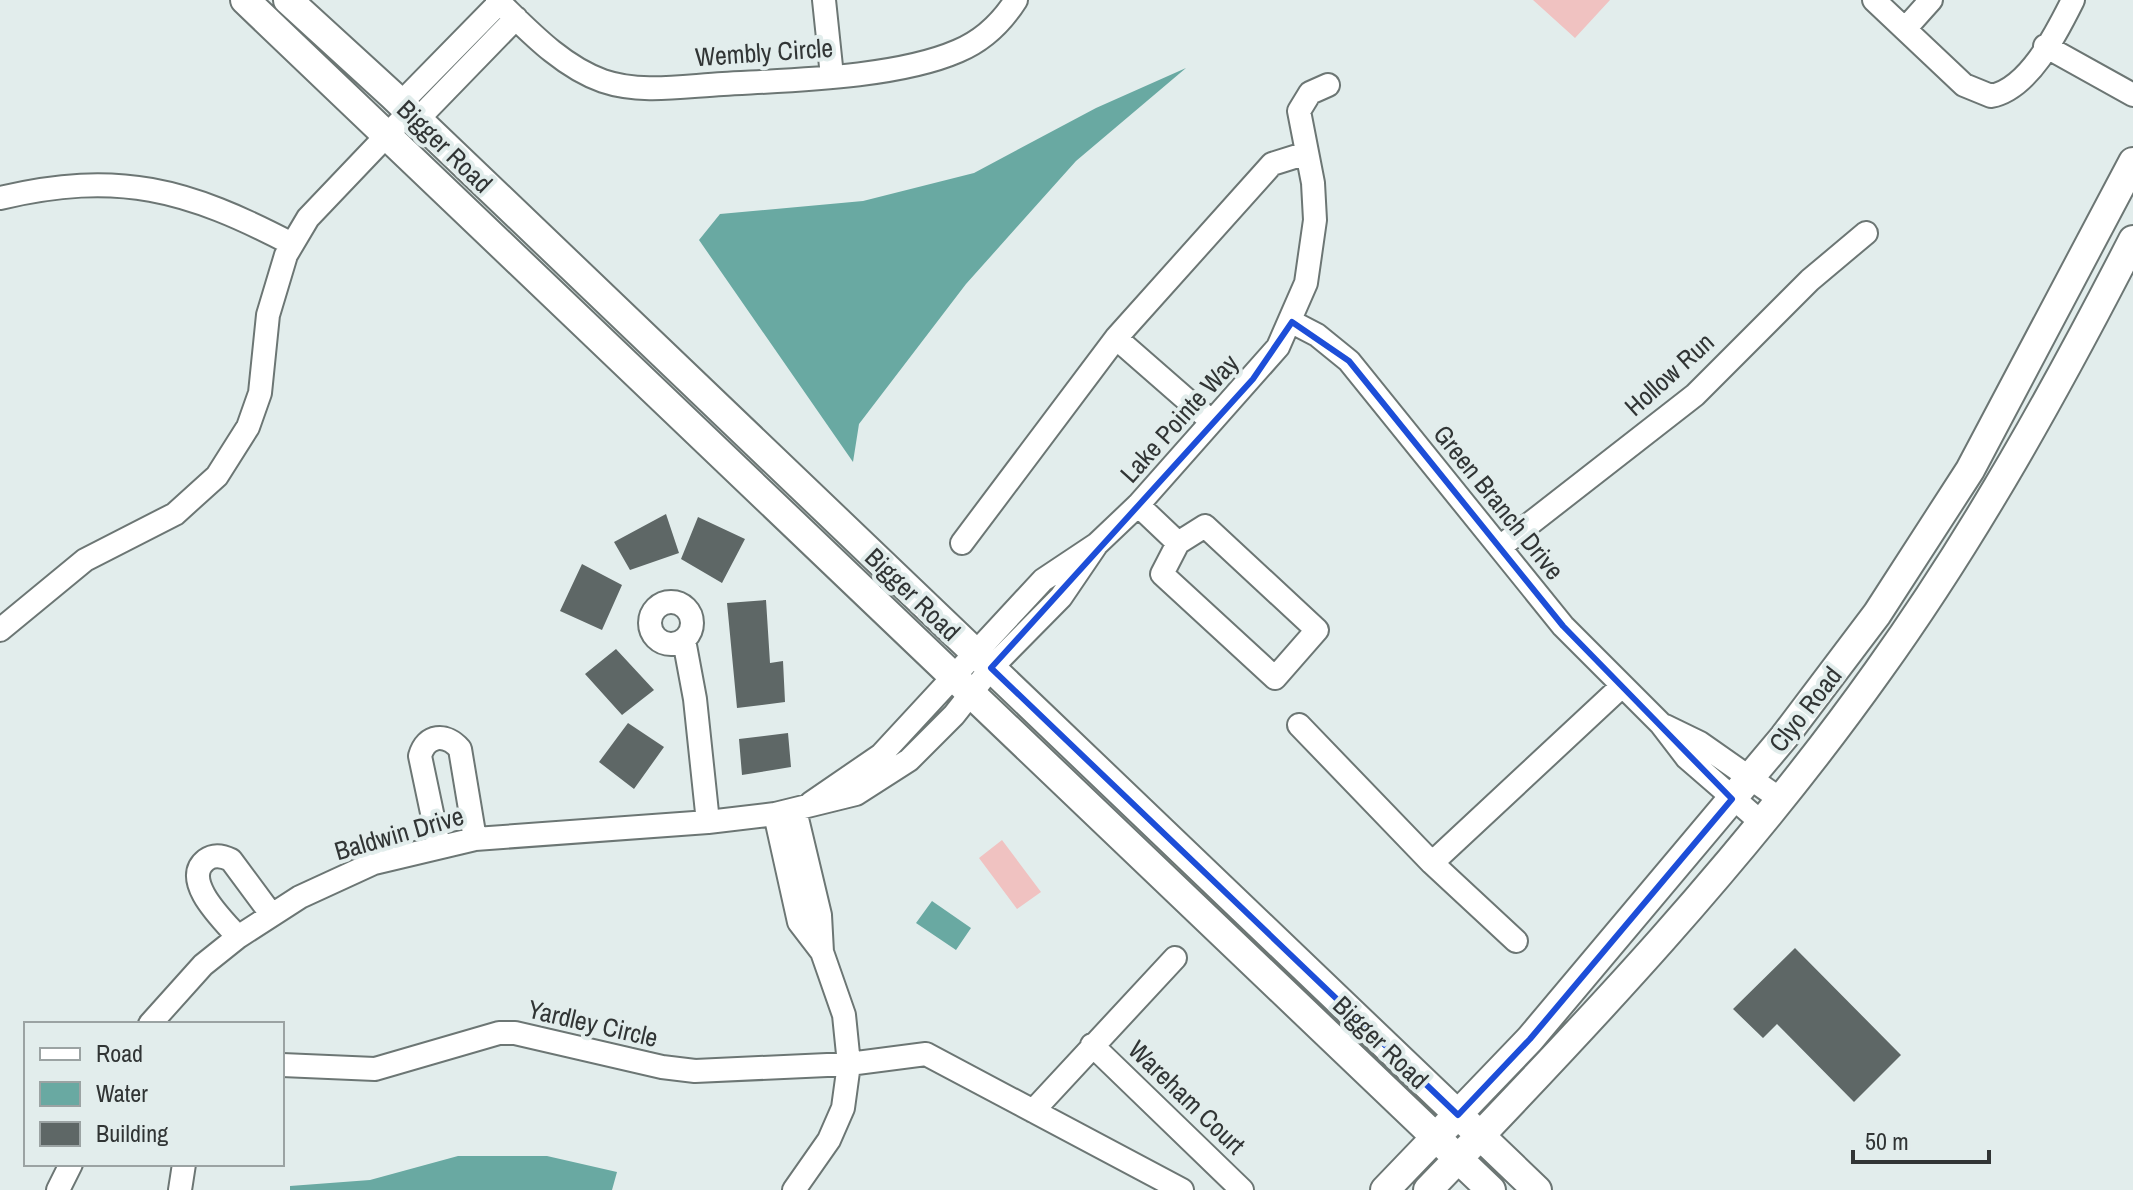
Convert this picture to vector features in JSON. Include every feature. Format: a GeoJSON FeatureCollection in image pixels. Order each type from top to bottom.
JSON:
{"type":"FeatureCollection","features":[{"type":"Feature","properties":{"kind":"street","name":"Bigger Road"},"geometry":{"type":"LineString","coordinates":[[245,0],[1491,1190]]}},
{"type":"Feature","properties":{"kind":"street","name":"Bigger Road"},"geometry":{"type":"LineString","coordinates":[[288,0],[1537,1190]]}},
{"type":"Feature","properties":{"kind":"street"},"geometry":{"type":"LineString","coordinates":[[824,0],[832,76]]}},
{"type":"Feature","properties":{"kind":"street","name":"Wembly Circle"},"geometry":{"type":"LineString","coordinates":[[0,630],[85,560],[175,514],[217,476],[248,427],[260,393],[273,290],[292,244],[308,218],[389,135],[504,7],[583,72],[626,87],[797,81],[938,59],[960,51],[996,26],[1016,0]]}},
{"type":"Feature","properties":{"kind":"street"},"geometry":{"type":"LineString","coordinates":[[1874,0],[1964,85],[1991,96],[2011,89],[2045,46],[2073,0]]}},
{"type":"Feature","properties":{"kind":"street"},"geometry":{"type":"LineString","coordinates":[[1905,29],[1931,0]]}},
{"type":"Feature","properties":{"kind":"street"},"geometry":{"type":"LineString","coordinates":[[2045,46],[2133,95]]}},
{"type":"Feature","properties":{"kind":"street","name":"Lake Pointe Way"},"geometry":{"type":"LineString","coordinates":[[962,684],[982,660],[1061,597],[1097,544],[1138,505],[1211,421],[1253,379],[1292,322],[1312,259],[1316,213],[1299,111],[1310,93],[1328,85]]}},
{"type":"Feature","properties":{"kind":"street"},"geometry":{"type":"LineString","coordinates":[[962,543],[1116,338],[1272,164],[1307,153]]}},
{"type":"Feature","properties":{"kind":"street","name":"Clyo Road"},"geometry":{"type":"LineString","coordinates":[[1385,1190],[1530,1039],[1750,777],[1877,614],[1970,470],[2133,162]]}},
{"type":"Feature","properties":{"kind":"street"},"geometry":{"type":"LineString","coordinates":[[0,198],[81,184],[158,189],[235,214],[292,244]]}},
{"type":"Feature","properties":{"kind":"street","name":"Hollow Run"},"geometry":{"type":"LineString","coordinates":[[1500,547],[1695,395],[1810,280],[1866,233]]}},
{"type":"Feature","properties":{"kind":"street","name":"Clyo Road"},"geometry":{"type":"LineString","coordinates":[[1428,1190],[1658,947],[1762,823],[1879,670],[1966,536],[2050,393],[2133,240]]}},
{"type":"Feature","properties":{"kind":"street","name":"Green Branch Drive"},"geometry":{"type":"LineString","coordinates":[[1292,322],[1317,335],[1349,361],[1563,626],[1661,724],[1687,758],[1762,823]]}},
{"type":"Feature","properties":{"kind":"street"},"geometry":{"type":"LineString","coordinates":[[1116,338],[1211,421]]}},
{"type":"Feature","properties":{"kind":"street"},"geometry":{"type":"LineString","coordinates":[[1138,505],[1178,543]]}},
{"type":"Feature","properties":{"kind":"street"},"geometry":{"type":"LineString","coordinates":[[1205,526],[1317,630],[1275,678],[1162,574],[1178,543],[1205,526]]}},
{"type":"Feature","properties":{"kind":"street"},"geometry":{"type":"LineString","coordinates":[[684,640],[695,699],[708,822]]}},
{"type":"Feature","properties":{"kind":"street","name":"Baldwin Drive"},"geometry":{"type":"LineString","coordinates":[[152,1022],[203,965],[238,937],[271,914],[339,876],[439,846],[475,839],[708,822],[793,810],[881,755],[962,684]]}},
{"type":"Feature","properties":{"kind":"street"},"geometry":{"type":"LineString","coordinates":[[1432,863],[1622,686]]}},
{"type":"Feature","properties":{"kind":"street","name":"Green Branch Drive"},"geometry":{"type":"LineString","coordinates":[[1661,724],[1700,743],[1780,799]]}},
{"type":"Feature","properties":{"kind":"street"},"geometry":{"type":"LineString","coordinates":[[1299,725],[1432,863],[1516,941]]}},
{"type":"Feature","properties":{"kind":"street"},"geometry":{"type":"LineString","coordinates":[[439,846],[420,756],[428,741],[437,737],[452,740],[460,749],[475,839]]}},
{"type":"Feature","properties":{"kind":"street"},"geometry":{"type":"LineString","coordinates":[[793,810],[820,915],[822,952],[844,1015],[849,1064],[843,1108],[829,1140],[794,1190]]}},
{"type":"Feature","properties":{"kind":"street"},"geometry":{"type":"LineString","coordinates":[[238,937],[199,885],[199,868],[206,860],[223,856],[231,860],[271,914]]}},
{"type":"Feature","properties":{"kind":"street","name":"Wareham Court"},"geometry":{"type":"LineString","coordinates":[[1033,1111],[1175,958]]}},
{"type":"Feature","properties":{"kind":"street","name":"Yardley Circle"},"geometry":{"type":"LineString","coordinates":[[284,1065],[375,1069],[499,1033],[515,1033],[662,1067],[695,1071],[849,1064]]}},
{"type":"Feature","properties":{"kind":"street","name":"Wareham Court"},"geometry":{"type":"LineString","coordinates":[[1092,1045],[1242,1190]]}},
{"type":"Feature","properties":{"kind":"street"},"geometry":{"type":"LineString","coordinates":[[849,1064],[926,1054],[1182,1190]]}},
{"type":"Feature","properties":{"kind":"street"},"geometry":{"type":"LineString","coordinates":[[58,1190],[70,1166]]}},
{"type":"Feature","properties":{"kind":"street"},"geometry":{"type":"LineString","coordinates":[[180,1190],[184,1166]]}},
{"type":"Feature","properties":{"kind":"highlighted area"},"geometry":{"type":"Polygon","coordinates":[[[1292,322],[1349,361],[1563,626],[1732,799],[1530,1039],[1458,1115],[991,668],[1253,379],[1292,322]]]}},
{"type":"Feature","properties":{"kind":"shaded area"},"geometry":{"type":"Polygon","coordinates":[[[1533,0],[1610,0],[1575,38],[1533,0]]]}},
{"type":"Feature","properties":{"kind":"shaded area"},"geometry":{"type":"Polygon","coordinates":[[[1002,840],[1041,892],[1017,909],[979,858],[1002,840]]]}},
{"type":"Feature","properties":{"kind":"water"},"geometry":{"type":"Polygon","coordinates":[[[1186,68],[1076,161],[966,284],[859,424],[853,462],[699,240],[720,214],[863,201],[974,173],[1096,108],[1186,68]]]}},
{"type":"Feature","properties":{"kind":"water"},"geometry":{"type":"Polygon","coordinates":[[[932,901],[971,928],[956,950],[916,923],[932,901]]]}},
{"type":"Feature","properties":{"kind":"water"},"geometry":{"type":"Polygon","coordinates":[[[458,1156],[547,1156],[617,1172],[612,1190],[290,1190],[290,1186],[370,1180],[458,1156]]]}},
{"type":"Feature","properties":{"kind":"building"},"geometry":{"type":"Polygon","coordinates":[[[666,514],[679,553],[630,570],[614,542],[666,514]]]}},
{"type":"Feature","properties":{"kind":"building"},"geometry":{"type":"Polygon","coordinates":[[[698,517],[745,539],[722,583],[681,559],[698,517]]]}},
{"type":"Feature","properties":{"kind":"building"},"geometry":{"type":"Polygon","coordinates":[[[582,564],[622,585],[602,630],[560,611],[582,564]]]}},
{"type":"Feature","properties":{"kind":"building"},"geometry":{"type":"Polygon","coordinates":[[[766,600],[770,663],[783,661],[785,702],[737,708],[727,603],[766,600]]]}},
{"type":"Feature","properties":{"kind":"building"},"geometry":{"type":"Polygon","coordinates":[[[616,649],[654,690],[622,715],[585,674],[616,649]]]}},
{"type":"Feature","properties":{"kind":"building"},"geometry":{"type":"Polygon","coordinates":[[[628,723],[664,747],[634,789],[599,762],[628,723]]]}},
{"type":"Feature","properties":{"kind":"building"},"geometry":{"type":"Polygon","coordinates":[[[788,733],[791,767],[742,775],[739,739],[788,733]]]}},
{"type":"Feature","properties":{"kind":"building"},"geometry":{"type":"Polygon","coordinates":[[[1795,948],[1901,1055],[1854,1102],[1777,1024],[1763,1038],[1733,1009],[1795,948]]]}}]}
